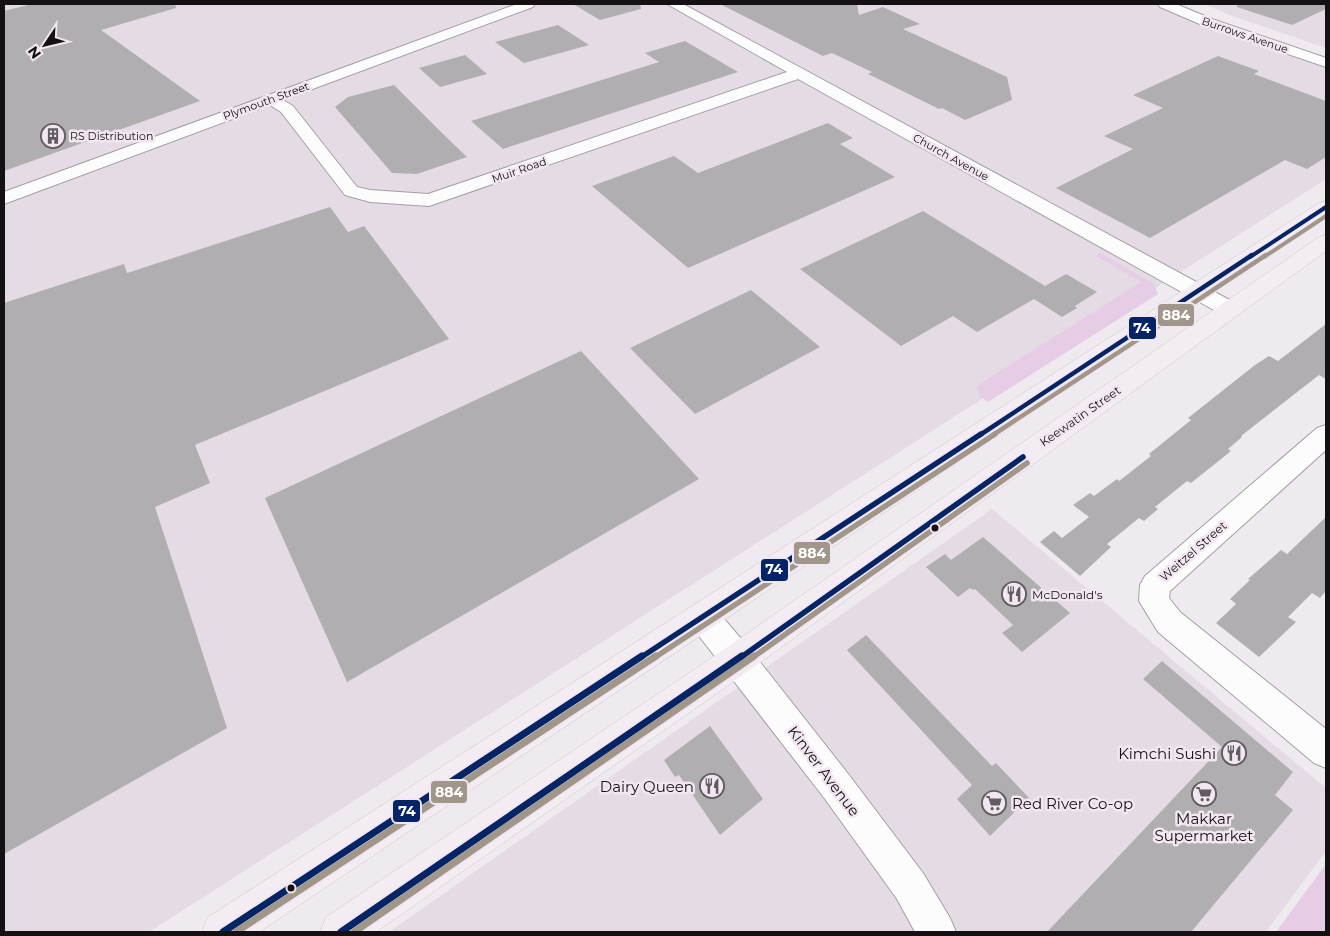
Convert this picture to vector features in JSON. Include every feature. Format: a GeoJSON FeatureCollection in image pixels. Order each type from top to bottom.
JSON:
{"type":"FeatureCollection","features":[{"type":"Feature","properties":{"kind":"main road"},"geometry":{"type":"LineString","coordinates":[[223,932],[1326,207]]}},
{"type":"Feature","properties":{"kind":"main road","name":"Keewatin Street"},"geometry":{"type":"LineString","coordinates":[[341,932],[738,659],[1326,241]]}},
{"type":"Feature","properties":{"kind":"street","name":"Plymouth Street"},"geometry":{"type":"LineString","coordinates":[[4,198],[528,4]]}},
{"type":"Feature","properties":{"kind":"street","name":"Church Avenue"},"geometry":{"type":"LineString","coordinates":[[674,4],[1230,309]]}},
{"type":"Feature","properties":{"kind":"street","name":"Burrows Avenue"},"geometry":{"type":"LineString","coordinates":[[1165,4],[1198,18],[1276,42],[1326,54]]}},
{"type":"Feature","properties":{"kind":"street","name":"Burrows Avenue"},"geometry":{"type":"LineString","coordinates":[[1185,4],[1326,63]]}},
{"type":"Feature","properties":{"kind":"street","name":"Muir Road"},"geometry":{"type":"LineString","coordinates":[[270,100],[287,109],[352,192],[370,196],[429,200],[800,73]]}},
{"type":"Feature","properties":{"kind":"street","name":"Weitzel Street"},"geometry":{"type":"LineString","coordinates":[[1326,435],[1155,585],[1154,601],[1169,622],[1326,751]]}},
{"type":"Feature","properties":{"kind":"street","name":"Kinver Avenue"},"geometry":{"type":"LineString","coordinates":[[703,617],[822,768],[910,886],[936,932]]}},
{"type":"Feature","properties":{"kind":"shaded area"},"geometry":{"type":"Polygon","coordinates":[[[4,4],[1158,4],[1170,10],[1326,65],[1326,179],[149,932],[4,932],[4,4]]]}},
{"type":"Feature","properties":{"kind":"shaded area"},"geometry":{"type":"Polygon","coordinates":[[[1204,4],[1326,4],[1326,48],[1227,14],[1204,4]]]}},
{"type":"Feature","properties":{"kind":"shaded area"},"geometry":{"type":"Polygon","coordinates":[[[1100,253],[1154,284],[1158,294],[988,402],[980,396],[977,388],[981,383],[1141,282],[1096,256],[1100,253]]]}},
{"type":"Feature","properties":{"kind":"shaded area"},"geometry":{"type":"Polygon","coordinates":[[[992,509],[1326,788],[1326,851],[1266,932],[389,932],[992,509]]]}},
{"type":"Feature","properties":{"kind":"shaded area"},"geometry":{"type":"Polygon","coordinates":[[[1326,864],[1326,932],[1276,932],[1326,864]]]}},
{"type":"Feature","properties":{"kind":"building","name":"RS Distribution"},"geometry":{"type":"Polygon","coordinates":[[[32,4],[175,4],[176,8],[101,30],[200,101],[4,171],[4,11],[32,4]]]}},
{"type":"Feature","properties":{"kind":"building"},"geometry":{"type":"Polygon","coordinates":[[[573,4],[640,4],[641,9],[600,20],[573,4]]]}},
{"type":"Feature","properties":{"kind":"building"},"geometry":{"type":"Polygon","coordinates":[[[720,4],[857,4],[859,15],[883,7],[920,24],[903,29],[1007,77],[1012,100],[965,120],[868,74],[872,72],[832,53],[823,56],[720,4]]]}},
{"type":"Feature","properties":{"kind":"building"},"geometry":{"type":"Polygon","coordinates":[[[1237,4],[1326,4],[1326,9],[1292,25],[1237,7],[1237,4]]]}},
{"type":"Feature","properties":{"kind":"building"},"geometry":{"type":"Polygon","coordinates":[[[558,25],[589,45],[524,63],[495,42],[558,25]]]}},
{"type":"Feature","properties":{"kind":"building"},"geometry":{"type":"Polygon","coordinates":[[[685,41],[738,72],[503,149],[471,121],[659,62],[645,53],[685,41]]]}},
{"type":"Feature","properties":{"kind":"building"},"geometry":{"type":"Polygon","coordinates":[[[465,55],[487,74],[440,87],[419,68],[465,55]]]}},
{"type":"Feature","properties":{"kind":"building"},"geometry":{"type":"Polygon","coordinates":[[[1218,56],[1259,71],[1254,74],[1326,101],[1326,157],[1307,169],[1285,160],[1150,238],[1056,188],[1133,149],[1104,136],[1163,108],[1133,95],[1218,56]]]}},
{"type":"Feature","properties":{"kind":"building"},"geometry":{"type":"Polygon","coordinates":[[[394,85],[467,157],[417,174],[392,173],[335,107],[348,97],[394,85]]]}},
{"type":"Feature","properties":{"kind":"building"},"geometry":{"type":"Polygon","coordinates":[[[828,123],[853,138],[840,144],[895,177],[688,268],[592,186],[674,156],[698,173],[828,123]]]}},
{"type":"Feature","properties":{"kind":"building"},"geometry":{"type":"Polygon","coordinates":[[[330,207],[348,232],[364,226],[449,339],[195,445],[210,483],[155,507],[227,728],[4,854],[4,303],[124,264],[127,273],[330,207]]]}},
{"type":"Feature","properties":{"kind":"building"},"geometry":{"type":"Polygon","coordinates":[[[923,211],[1045,286],[1066,274],[1097,292],[1062,317],[1034,299],[977,332],[953,316],[901,346],[800,269],[923,211]]]}},
{"type":"Feature","properties":{"kind":"building"},"geometry":{"type":"Polygon","coordinates":[[[751,290],[820,347],[695,414],[630,348],[751,290]]]}},
{"type":"Feature","properties":{"kind":"building"},"geometry":{"type":"Polygon","coordinates":[[[1326,324],[1326,379],[1319,375],[1241,436],[1228,449],[1231,451],[1191,483],[1187,481],[1155,507],[1158,509],[1144,521],[1139,518],[1107,544],[1111,547],[1080,576],[1040,542],[1054,531],[1062,538],[1089,517],[1073,505],[1090,493],[1094,496],[1117,479],[1119,481],[1151,456],[1149,454],[1191,420],[1188,418],[1255,365],[1269,356],[1278,361],[1326,324]]]}},
{"type":"Feature","properties":{"kind":"building"},"geometry":{"type":"Polygon","coordinates":[[[581,351],[699,479],[347,682],[265,498],[581,351]]]}},
{"type":"Feature","properties":{"kind":"building"},"geometry":{"type":"Polygon","coordinates":[[[1326,517],[1326,591],[1320,598],[1312,593],[1288,617],[1296,622],[1259,657],[1216,623],[1236,604],[1230,599],[1250,580],[1248,579],[1281,550],[1287,554],[1326,517]]]}},
{"type":"Feature","properties":{"kind":"building","name":"McDonald's"},"geometry":{"type":"Polygon","coordinates":[[[983,537],[1070,613],[1022,652],[1002,633],[1013,625],[975,589],[970,588],[958,597],[926,567],[945,554],[951,560],[983,537]]]}},
{"type":"Feature","properties":{"kind":"building"},"geometry":{"type":"Polygon","coordinates":[[[866,635],[992,766],[996,763],[1029,798],[990,836],[957,799],[972,785],[847,650],[866,635]]]}},
{"type":"Feature","properties":{"kind":"building"},"geometry":{"type":"Polygon","coordinates":[[[1162,661],[1293,772],[1275,795],[1293,810],[1191,932],[1047,932],[1222,747],[1143,679],[1162,661]]]}},
{"type":"Feature","properties":{"kind":"building"},"geometry":{"type":"Polygon","coordinates":[[[710,726],[763,799],[720,835],[679,775],[675,777],[664,760],[710,726]]]}},
{"type":"Feature","properties":{"kind":"transit line","name":"74"},"geometry":{"type":"LineString","coordinates":[[223,932],[1326,207]]}},
{"type":"Feature","properties":{"kind":"transit line","name":"884"},"geometry":{"type":"LineString","coordinates":[[236,932],[1326,216]]}},
{"type":"Feature","properties":{"kind":"transit line","name":"74"},"geometry":{"type":"LineString","coordinates":[[341,932],[738,659],[1023,457]]}},
{"type":"Feature","properties":{"kind":"transit line","name":"884"},"geometry":{"type":"LineString","coordinates":[[354,932],[742,665],[1027,463]]}},
{"type":"Feature","properties":{"kind":"place","name":"RS Distribution"},"geometry":{"type":"Point","coordinates":[53,136]}},
{"type":"Feature","properties":{"kind":"place","name":"McDonald's"},"geometry":{"type":"Point","coordinates":[1014,594]}},
{"type":"Feature","properties":{"kind":"place","name":"Kimchi Sushi"},"geometry":{"type":"Point","coordinates":[1234,753]}},
{"type":"Feature","properties":{"kind":"place","name":"Dairy Queen"},"geometry":{"type":"Point","coordinates":[712,786]}},
{"type":"Feature","properties":{"kind":"place","name":"Makkar Supermarket"},"geometry":{"type":"Point","coordinates":[1204,794]}},
{"type":"Feature","properties":{"kind":"place","name":"Red River Co-op"},"geometry":{"type":"Point","coordinates":[994,803]}}]}
